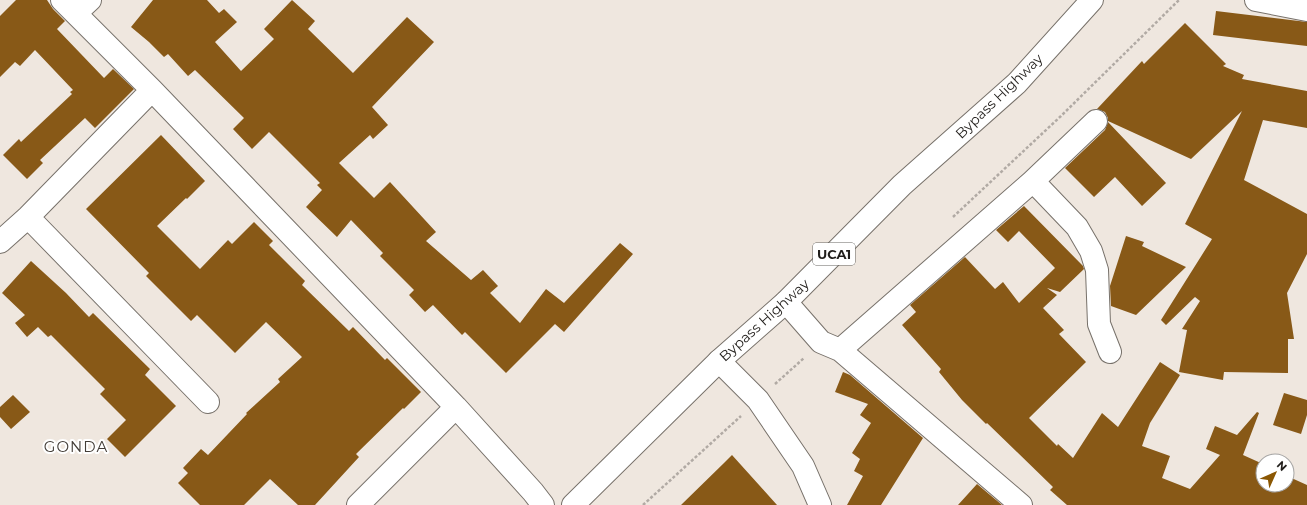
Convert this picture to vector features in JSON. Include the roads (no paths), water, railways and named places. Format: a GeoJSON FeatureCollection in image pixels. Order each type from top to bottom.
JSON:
{"type":"FeatureCollection","features":[{"type":"Feature","properties":{"kind":"street","name":"Bypass Highway"},"geometry":{"type":"LineString","coordinates":[[573,505],[719,361],[786,302],[902,185],[1017,83],[1092,0]]}},
{"type":"Feature","properties":{"kind":"street"},"geometry":{"type":"LineString","coordinates":[[1256,0],[1307,10]]}},
{"type":"Feature","properties":{"kind":"street"},"geometry":{"type":"LineString","coordinates":[[76,4],[152,90],[456,407],[543,505]]}},
{"type":"Feature","properties":{"kind":"street"},"geometry":{"type":"LineString","coordinates":[[0,242],[28,217],[152,90]]}},
{"type":"Feature","properties":{"kind":"street"},"geometry":{"type":"LineString","coordinates":[[840,350],[1033,181],[1096,120]]}},
{"type":"Feature","properties":{"kind":"street"},"geometry":{"type":"LineString","coordinates":[[1033,181],[1077,227],[1091,251],[1098,270],[1098,324],[1110,352]]}},
{"type":"Feature","properties":{"kind":"street"},"geometry":{"type":"LineString","coordinates":[[28,217],[208,402]]}},
{"type":"Feature","properties":{"kind":"street"},"geometry":{"type":"LineString","coordinates":[[786,302],[821,342],[840,350],[1021,505]]}},
{"type":"Feature","properties":{"kind":"street"},"geometry":{"type":"LineString","coordinates":[[719,361],[758,400],[803,466],[820,505]]}},
{"type":"Feature","properties":{"kind":"street"},"geometry":{"type":"LineString","coordinates":[[358,505],[456,407]]}},
{"type":"Feature","properties":{"kind":"district","name":"GONDA"},"geometry":{"type":"Point","coordinates":[76,446]}}]}
